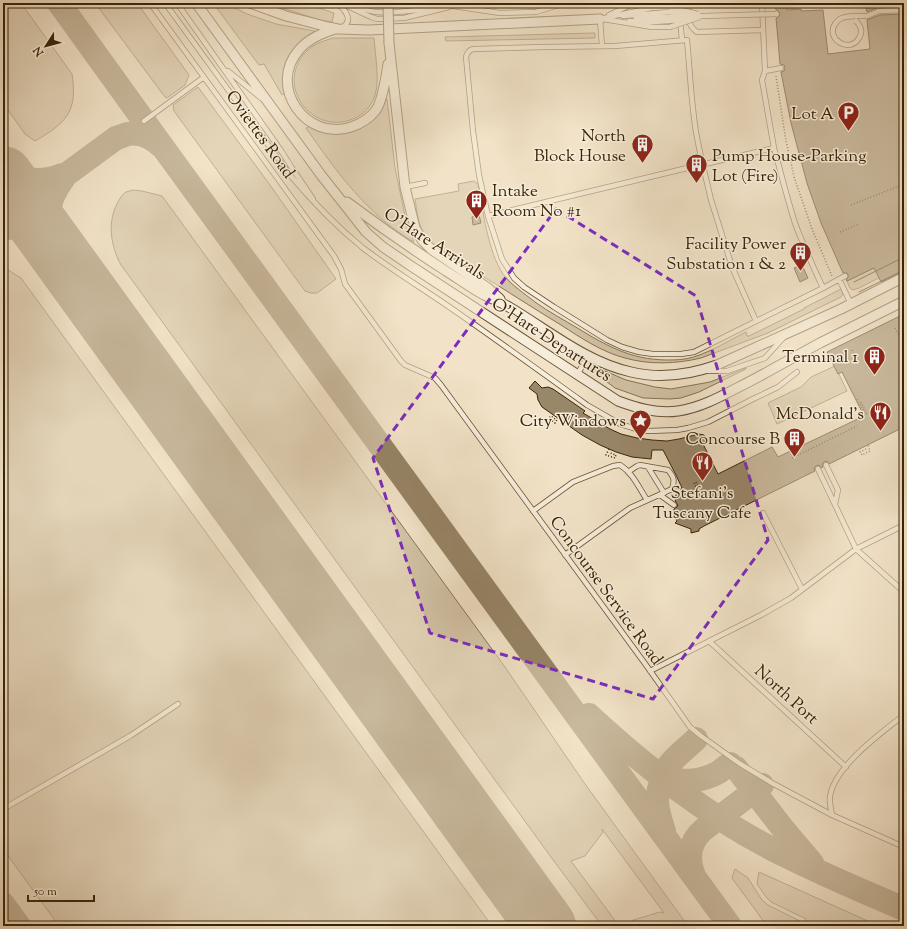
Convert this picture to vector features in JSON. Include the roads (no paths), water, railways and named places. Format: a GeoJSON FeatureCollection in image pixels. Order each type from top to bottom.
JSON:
{"type":"FeatureCollection","features":[{"type":"Feature","properties":{"kind":"street"},"geometry":{"type":"LineString","coordinates":[[196,3],[334,192]]}},
{"type":"Feature","properties":{"kind":"street"},"geometry":{"type":"LineString","coordinates":[[250,3],[286,16],[336,29],[369,30],[600,19]]}},
{"type":"Feature","properties":{"kind":"street"},"geometry":{"type":"LineString","coordinates":[[388,3],[390,55],[406,187],[415,228],[422,240],[432,250],[488,288],[507,306]]}},
{"type":"Feature","properties":{"kind":"street"},"geometry":{"type":"LineString","coordinates":[[336,29],[318,35],[306,43],[298,50],[289,68],[288,88],[294,104],[304,117],[316,125],[327,129],[338,130],[353,127],[367,119],[376,110],[381,100],[390,55]]}},
{"type":"Feature","properties":{"kind":"street","name":"O'Hare Arrivals"},"geometry":{"type":"LineString","coordinates":[[334,192],[405,245],[484,295],[507,306],[588,356],[611,367],[631,373],[671,376],[702,371],[717,366],[852,304],[904,277]]}},
{"type":"Feature","properties":{"kind":"street","name":"O'Hare Departures"},"geometry":{"type":"LineString","coordinates":[[334,192],[366,232],[383,247],[618,401],[631,406],[654,411],[677,411],[694,408],[711,401],[820,343],[904,301]]}},
{"type":"Feature","properties":{"kind":"lane","name":"Oviettes Road"},"geometry":{"type":"LineString","coordinates":[[150,3],[334,256],[341,269],[345,284]]}},
{"type":"Feature","properties":{"kind":"lane"},"geometry":{"type":"LineString","coordinates":[[165,3],[290,175],[322,211],[363,247],[388,266],[458,313],[586,405],[620,424],[648,431],[676,430],[708,422],[778,387],[797,372]]}},
{"type":"Feature","properties":{"kind":"lane"},"geometry":{"type":"LineString","coordinates":[[177,3],[224,68],[322,211]]}},
{"type":"Feature","properties":{"kind":"lane"},"geometry":{"type":"LineString","coordinates":[[336,3],[345,11],[348,16],[348,20],[345,26],[336,29]]}},
{"type":"Feature","properties":{"kind":"lane"},"geometry":{"type":"LineString","coordinates":[[340,3],[371,17],[377,18],[404,18],[447,7],[457,7]]}},
{"type":"Feature","properties":{"kind":"lane"},"geometry":{"type":"LineString","coordinates":[[344,3],[377,12],[399,12],[447,6],[457,7]]}},
{"type":"Feature","properties":{"kind":"lane"},"geometry":{"type":"LineString","coordinates":[[356,3],[457,7]]}},
{"type":"Feature","properties":{"kind":"lane"},"geometry":{"type":"LineString","coordinates":[[433,3],[500,13],[536,12],[565,3]]}},
{"type":"Feature","properties":{"kind":"lane"},"geometry":{"type":"LineString","coordinates":[[443,3],[457,7]]}},
{"type":"Feature","properties":{"kind":"lane"},"geometry":{"type":"LineString","coordinates":[[510,3],[516,5]]}},
{"type":"Feature","properties":{"kind":"lane"},"geometry":{"type":"LineString","coordinates":[[528,5],[536,5],[540,3]]}},
{"type":"Feature","properties":{"kind":"lane"},"geometry":{"type":"LineString","coordinates":[[600,19],[634,3]]}},
{"type":"Feature","properties":{"kind":"lane"},"geometry":{"type":"LineString","coordinates":[[679,3],[682,40]]}},
{"type":"Feature","properties":{"kind":"lane"},"geometry":{"type":"LineString","coordinates":[[688,3],[689,23],[697,32],[763,30]]}},
{"type":"Feature","properties":{"kind":"lane"},"geometry":{"type":"LineString","coordinates":[[762,3],[765,71],[762,80],[774,148],[795,222],[806,252],[823,288]]}},
{"type":"Feature","properties":{"kind":"lane"},"geometry":{"type":"LineString","coordinates":[[816,3],[825,3]]}},
{"type":"Feature","properties":{"kind":"lane"},"geometry":{"type":"LineString","coordinates":[[788,6],[825,3]]}},
{"type":"Feature","properties":{"kind":"lane"},"geometry":{"type":"LineString","coordinates":[[600,19],[651,8],[669,17],[706,16]]}},
{"type":"Feature","properties":{"kind":"lane"},"geometry":{"type":"LineString","coordinates":[[844,17],[853,18],[859,24],[861,29],[860,38],[853,44],[849,45],[840,43],[834,36],[834,27],[839,19],[844,17],[867,16],[879,12],[904,10]]}},
{"type":"Feature","properties":{"kind":"lane"},"geometry":{"type":"LineString","coordinates":[[600,19],[776,14]]}},
{"type":"Feature","properties":{"kind":"lane"},"geometry":{"type":"LineString","coordinates":[[600,19],[652,27],[669,17],[706,16]]}},
{"type":"Feature","properties":{"kind":"lane"},"geometry":{"type":"LineString","coordinates":[[600,19],[602,46]]}},
{"type":"Feature","properties":{"kind":"lane"},"geometry":{"type":"LineString","coordinates":[[756,321],[732,267],[712,204],[696,133],[687,40],[647,44],[470,50],[466,57],[472,131],[479,175],[488,216],[502,259],[514,278],[559,311],[607,340],[622,347],[639,352],[654,354],[681,354],[694,352],[823,288],[844,276]]}},
{"type":"Feature","properties":{"kind":"lane"},"geometry":{"type":"LineString","coordinates":[[224,68],[269,103]]}},
{"type":"Feature","properties":{"kind":"lane"},"geometry":{"type":"LineString","coordinates":[[765,71],[778,69]]}},
{"type":"Feature","properties":{"kind":"lane"},"geometry":{"type":"LineString","coordinates":[[144,121],[204,77]]}},
{"type":"Feature","properties":{"kind":"lane"},"geometry":{"type":"LineString","coordinates":[[488,216],[774,148]]}},
{"type":"Feature","properties":{"kind":"lane"},"geometry":{"type":"LineString","coordinates":[[406,187],[425,183]]}},
{"type":"Feature","properties":{"kind":"lane"},"geometry":{"type":"LineString","coordinates":[[837,280],[852,304]]}},
{"type":"Feature","properties":{"kind":"lane","name":"Concourse Service Road"},"geometry":{"type":"LineString","coordinates":[[345,284],[401,361],[405,365],[435,378],[441,385],[690,727],[739,763],[772,783],[832,815],[904,847]]}},
{"type":"Feature","properties":{"kind":"lane"},"geometry":{"type":"LineString","coordinates":[[702,371],[727,371],[765,358],[786,334]]}},
{"type":"Feature","properties":{"kind":"lane"},"geometry":{"type":"LineString","coordinates":[[577,375],[588,356]]}},
{"type":"Feature","properties":{"kind":"lane"},"geometry":{"type":"LineString","coordinates":[[533,511],[573,482],[613,466],[620,465],[626,469],[647,500]]}},
{"type":"Feature","properties":{"kind":"lane"},"geometry":{"type":"LineString","coordinates":[[826,465],[838,490],[835,504]]}},
{"type":"Feature","properties":{"kind":"lane"},"geometry":{"type":"LineString","coordinates":[[565,555],[630,508],[672,489],[674,482],[672,475],[668,470],[648,466],[637,466],[628,472]]}},
{"type":"Feature","properties":{"kind":"lane"},"geometry":{"type":"LineString","coordinates":[[648,466],[662,494],[674,505]]}},
{"type":"Feature","properties":{"kind":"lane"},"geometry":{"type":"LineString","coordinates":[[818,469],[856,549],[904,592]]}},
{"type":"Feature","properties":{"kind":"lane"},"geometry":{"type":"LineString","coordinates":[[672,489],[681,494]]}},
{"type":"Feature","properties":{"kind":"lane"},"geometry":{"type":"LineString","coordinates":[[763,513],[802,589]]}},
{"type":"Feature","properties":{"kind":"lane"},"geometry":{"type":"LineString","coordinates":[[650,671],[762,615],[791,598],[856,549],[904,525]]}},
{"type":"Feature","properties":{"kind":"lane","name":"North Port"},"geometry":{"type":"LineString","coordinates":[[709,641],[846,767]]}},
{"type":"Feature","properties":{"kind":"lane"},"geometry":{"type":"LineString","coordinates":[[3,809],[130,736],[178,704]]}},
{"type":"Feature","properties":{"kind":"lane"},"geometry":{"type":"LineString","coordinates":[[832,815],[830,798],[834,784],[841,773],[868,744],[904,715]]}},
{"type":"Feature","properties":{"kind":"tram line"},"geometry":{"type":"LineString","coordinates":[[854,282],[904,257]]}},
{"type":"Feature","properties":{"kind":"tram line"},"geometry":{"type":"LineString","coordinates":[[859,292],[904,270]]}},
{"type":"Feature","properties":{"kind":"place","name":"Lot A"},"geometry":{"type":"Point","coordinates":[849,132]}},
{"type":"Feature","properties":{"kind":"place","name":"North Block House"},"geometry":{"type":"Point","coordinates":[642,164]}},
{"type":"Feature","properties":{"kind":"place","name":"Pump House-Parking Lot (Fire)"},"geometry":{"type":"Point","coordinates":[697,184]}},
{"type":"Feature","properties":{"kind":"place","name":"Intake Room No #1"},"geometry":{"type":"Point","coordinates":[476,220]}},
{"type":"Feature","properties":{"kind":"place","name":"Facility Power Substation 1 & 2"},"geometry":{"type":"Point","coordinates":[801,272]}},
{"type":"Feature","properties":{"kind":"place","name":"Terminal 1"},"geometry":{"type":"Point","coordinates":[874,376]}},
{"type":"Feature","properties":{"kind":"place","name":"McDonald's"},"geometry":{"type":"Point","coordinates":[880,432]}},
{"type":"Feature","properties":{"kind":"place","name":"City Windows"},"geometry":{"type":"Point","coordinates":[641,440]}},
{"type":"Feature","properties":{"kind":"place","name":"Concourse B"},"geometry":{"type":"Point","coordinates":[795,458]}},
{"type":"Feature","properties":{"kind":"place","name":"Stefani's Tuscany Cafe"},"geometry":{"type":"Point","coordinates":[702,482]}}]}
